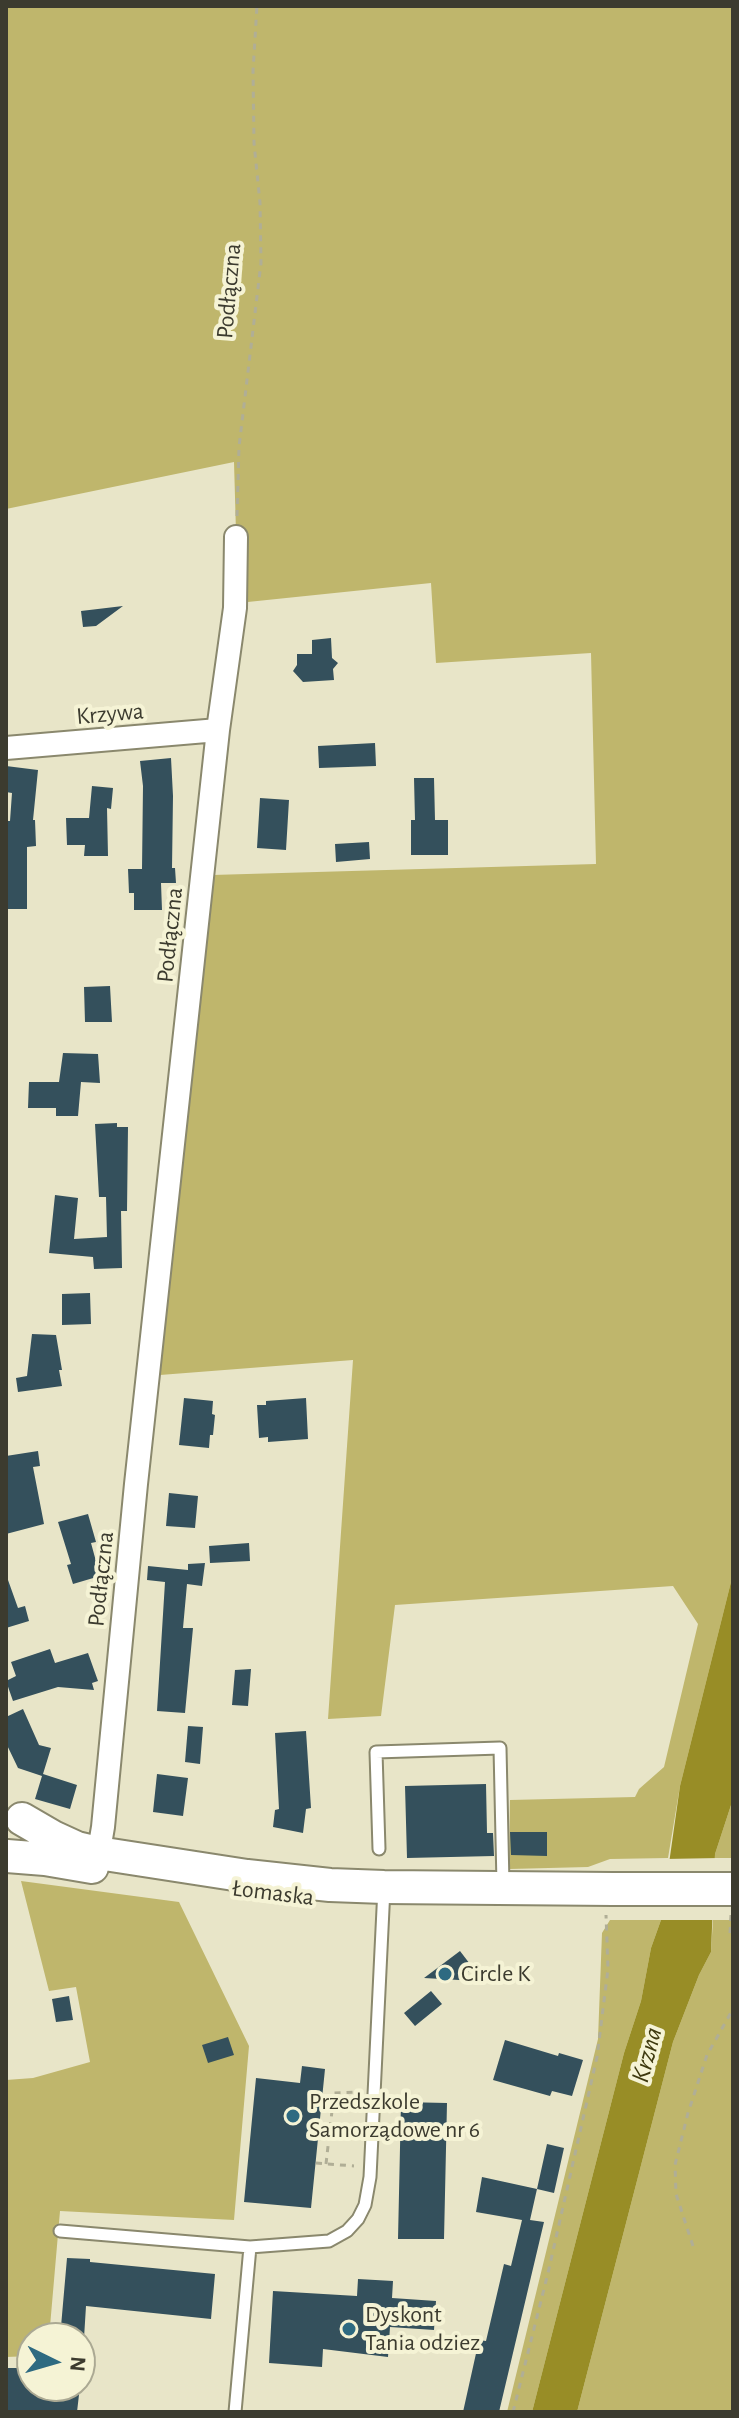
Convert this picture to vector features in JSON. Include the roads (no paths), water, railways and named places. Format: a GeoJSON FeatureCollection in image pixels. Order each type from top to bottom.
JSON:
{"type":"FeatureCollection","features":[{"type":"Feature","properties":{"kind":"main road"},"geometry":{"type":"LineString","coordinates":[[11,1807],[53,1837],[97,1860]]}},
{"type":"Feature","properties":{"kind":"main road"},"geometry":{"type":"LineString","coordinates":[[6,1856],[18,1847],[24,1833],[11,1807]]}},
{"type":"Feature","properties":{"kind":"main road","name":"Łomaska"},"geometry":{"type":"LineString","coordinates":[[6,1856],[97,1860],[452,1901],[540,1890]]}},
{"type":"Feature","properties":{"kind":"main road","name":"Łomaska"},"geometry":{"type":"LineString","coordinates":[[383,1894],[540,1890],[609,1902],[733,1889]]}},
{"type":"Feature","properties":{"kind":"street","name":"Podłączna"},"geometry":{"type":"LineString","coordinates":[[97,1860],[103,1827],[136,1484],[218,730],[235,608],[236,537]]}},
{"type":"Feature","properties":{"kind":"street","name":"Krzywa"},"geometry":{"type":"LineString","coordinates":[[6,748],[218,730]]}},
{"type":"Feature","properties":{"kind":"lane"},"geometry":{"type":"LineString","coordinates":[[379,1849],[376,1752],[500,1748],[503,1889]]}},
{"type":"Feature","properties":{"kind":"lane"},"geometry":{"type":"LineString","coordinates":[[60,2231],[250,2247],[329,2241],[347,2231],[365,2205],[370,2167],[383,1894]]}},
{"type":"Feature","properties":{"kind":"lane"},"geometry":{"type":"LineString","coordinates":[[235,2412],[250,2247]]}},
{"type":"Feature","properties":{"kind":"water","name":"Krzna"},"geometry":{"type":"Polygon","coordinates":[[[733,1574],[733,1799],[715,1854],[711,1952],[673,2042],[577,2412],[532,2412],[624,2053],[641,2001],[651,1948],[661,1920],[680,1786],[733,1574]]]}},
{"type":"Feature","properties":{"kind":"place","name":"Circle K"},"geometry":{"type":"Point","coordinates":[445,1974]}},
{"type":"Feature","properties":{"kind":"place","name":"Przedszkole Samorządowe nr 6"},"geometry":{"type":"Point","coordinates":[293,2116]}},
{"type":"Feature","properties":{"kind":"place","name":"Dyskont Tania odziez"},"geometry":{"type":"Point","coordinates":[349,2329]}}]}
